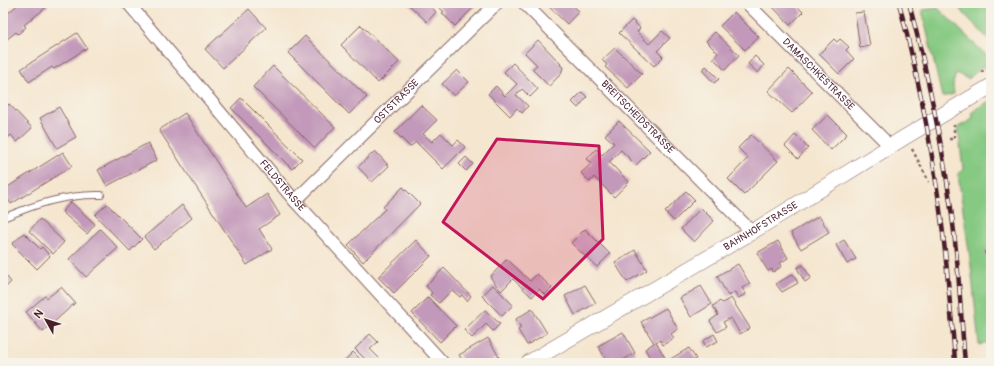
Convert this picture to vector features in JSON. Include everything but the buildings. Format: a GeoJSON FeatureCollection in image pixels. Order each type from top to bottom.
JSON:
{"type":"FeatureCollection","features":[{"type":"Feature","properties":{"kind":"street","name":"FELDSTRASSE"},"geometry":{"type":"LineString","coordinates":[[128,3],[295,201],[443,363]]}},
{"type":"Feature","properties":{"kind":"street","name":"OSTSTRASSE"},"geometry":{"type":"LineString","coordinates":[[295,201],[497,3]]}},
{"type":"Feature","properties":{"kind":"street","name":"BREITSCHEIDSTRASSE"},"geometry":{"type":"LineString","coordinates":[[524,3],[752,232]]}},
{"type":"Feature","properties":{"kind":"street","name":"DAMASCHKESTRASSE"},"geometry":{"type":"LineString","coordinates":[[748,3],[879,134],[889,146]]}},
{"type":"Feature","properties":{"kind":"street","name":"BAHNHOFSTRASSE"},"geometry":{"type":"LineString","coordinates":[[528,363],[752,232],[889,146],[991,86]]}},
{"type":"Feature","properties":{"kind":"lane"},"geometry":{"type":"LineString","coordinates":[[3,218],[29,207],[60,197],[82,194],[101,195]]}},
{"type":"Feature","properties":{"kind":"path"},"geometry":{"type":"LineString","coordinates":[[949,139],[954,138],[953,126],[956,123]]}},
{"type":"Feature","properties":{"kind":"path"},"geometry":{"type":"LineString","coordinates":[[905,137],[929,182]]}},
{"type":"Feature","properties":{"kind":"highlighted area"},"geometry":{"type":"Polygon","coordinates":[[[497,139],[599,146],[603,239],[543,299],[443,222],[497,139]]]}},
{"type":"Feature","properties":{"kind":"green space"},"geometry":{"type":"Polygon","coordinates":[[[954,3],[991,3],[991,42],[954,3]]]}},
{"type":"Feature","properties":{"kind":"green space"},"geometry":{"type":"Polygon","coordinates":[[[938,8],[991,60],[968,79],[956,73],[953,84],[954,94],[942,97],[922,10],[938,8]]]}},
{"type":"Feature","properties":{"kind":"green space"},"geometry":{"type":"Polygon","coordinates":[[[991,100],[991,341],[979,345],[971,266],[958,174],[963,169],[958,127],[973,119],[972,112],[991,100]]]}},
{"type":"Feature","properties":{"kind":"railway"},"geometry":{"type":"LineString","coordinates":[[899,3],[924,111],[936,183],[946,256],[955,363]]}},
{"type":"Feature","properties":{"kind":"railway"},"geometry":{"type":"LineString","coordinates":[[909,3],[932,99],[949,195],[954,228],[965,363]]}}]}
